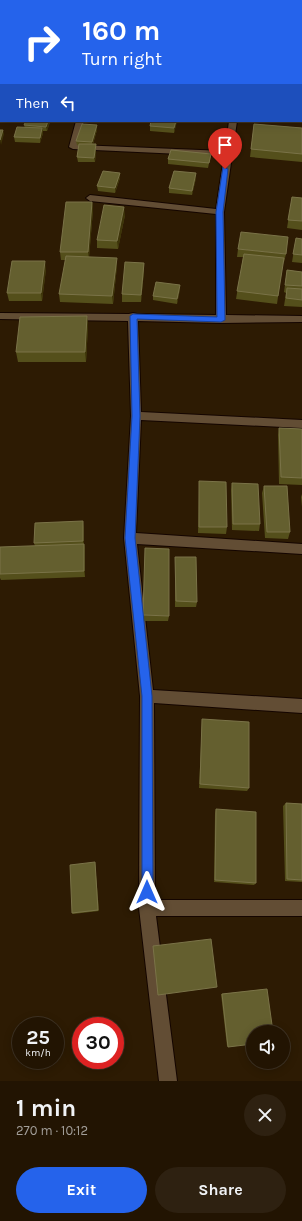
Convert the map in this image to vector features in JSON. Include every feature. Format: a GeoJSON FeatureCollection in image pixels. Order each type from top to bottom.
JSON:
{"type":"FeatureCollection","features":[{"type":"Feature","properties":{"kind":"street"},"geometry":{"type":"LineString","coordinates":[[80,122],[73,147],[227,154]]}},
{"type":"Feature","properties":{"kind":"street"},"geometry":{"type":"LineString","coordinates":[[221,320],[220,212],[227,154],[233,122]]}},
{"type":"Feature","properties":{"kind":"street"},"geometry":{"type":"LineString","coordinates":[[90,198],[220,212]]}},
{"type":"Feature","properties":{"kind":"street"},"geometry":{"type":"LineString","coordinates":[[0,316],[133,316],[221,320],[302,319]]}},
{"type":"Feature","properties":{"kind":"street"},"geometry":{"type":"LineString","coordinates":[[133,316],[136,416],[130,538],[147,696],[147,908],[168,1081]]}},
{"type":"Feature","properties":{"kind":"street"},"geometry":{"type":"LineString","coordinates":[[136,416],[302,424]]}},
{"type":"Feature","properties":{"kind":"street"},"geometry":{"type":"LineString","coordinates":[[130,538],[302,550]]}},
{"type":"Feature","properties":{"kind":"street"},"geometry":{"type":"LineString","coordinates":[[147,696],[302,706]]}},
{"type":"Feature","properties":{"kind":"street"},"geometry":{"type":"LineString","coordinates":[[147,908],[302,908]]}},
{"type":"Feature","properties":{"kind":"building"},"geometry":{"type":"Polygon","coordinates":[[[26,122],[48,122],[46,127],[24,125],[26,122]]]}},
{"type":"Feature","properties":{"kind":"building"},"geometry":{"type":"Polygon","coordinates":[[[151,122],[176,122],[174,128],[150,126],[151,122]]]}},
{"type":"Feature","properties":{"kind":"building"},"geometry":{"type":"Polygon","coordinates":[[[82,124],[97,125],[92,142],[76,141],[82,124]]]}},
{"type":"Feature","properties":{"kind":"building"},"geometry":{"type":"Polygon","coordinates":[[[254,124],[302,128],[302,154],[251,149],[254,124]]]}},
{"type":"Feature","properties":{"kind":"building"},"geometry":{"type":"Polygon","coordinates":[[[17,127],[42,128],[40,138],[14,137],[17,127]]]}},
{"type":"Feature","properties":{"kind":"building"},"geometry":{"type":"Polygon","coordinates":[[[0,130],[3,130],[0,140],[0,130]]]}},
{"type":"Feature","properties":{"kind":"building"},"geometry":{"type":"Polygon","coordinates":[[[79,144],[96,144],[94,158],[77,157],[79,144]]]}},
{"type":"Feature","properties":{"kind":"building"},"geometry":{"type":"Polygon","coordinates":[[[171,150],[211,154],[209,163],[168,159],[171,150]]]}},
{"type":"Feature","properties":{"kind":"building"},"geometry":{"type":"Polygon","coordinates":[[[103,171],[120,173],[115,188],[97,186],[103,171]]]}},
{"type":"Feature","properties":{"kind":"building"},"geometry":{"type":"Polygon","coordinates":[[[174,171],[196,173],[192,191],[169,188],[174,171]]]}},
{"type":"Feature","properties":{"kind":"building"},"geometry":{"type":"Polygon","coordinates":[[[292,197],[302,198],[302,221],[288,220],[292,197]]]}},
{"type":"Feature","properties":{"kind":"building"},"geometry":{"type":"Polygon","coordinates":[[[66,202],[92,202],[88,252],[60,252],[66,202]]]}},
{"type":"Feature","properties":{"kind":"building"},"geometry":{"type":"Polygon","coordinates":[[[104,205],[124,207],[117,241],[97,240],[104,205]]]}},
{"type":"Feature","properties":{"kind":"building"},"geometry":{"type":"Polygon","coordinates":[[[241,232],[288,237],[286,254],[238,249],[241,232]]]}},
{"type":"Feature","properties":{"kind":"building"},"geometry":{"type":"Polygon","coordinates":[[[296,238],[302,239],[302,255],[293,254],[296,238]]]}},
{"type":"Feature","properties":{"kind":"building"},"geometry":{"type":"Polygon","coordinates":[[[244,254],[284,258],[278,296],[237,291],[244,254]]]}},
{"type":"Feature","properties":{"kind":"building"},"geometry":{"type":"Polygon","coordinates":[[[66,256],[117,258],[112,296],[59,294],[66,256]]]}},
{"type":"Feature","properties":{"kind":"building"},"geometry":{"type":"Polygon","coordinates":[[[12,261],[45,261],[41,293],[7,293],[12,261]]]}},
{"type":"Feature","properties":{"kind":"building"},"geometry":{"type":"Polygon","coordinates":[[[125,262],[144,263],[141,295],[122,294],[125,262]]]}},
{"type":"Feature","properties":{"kind":"building"},"geometry":{"type":"Polygon","coordinates":[[[287,270],[302,272],[302,286],[285,285],[287,270]]]}},
{"type":"Feature","properties":{"kind":"building"},"geometry":{"type":"Polygon","coordinates":[[[156,282],[180,285],[177,299],[153,296],[156,282]]]}},
{"type":"Feature","properties":{"kind":"building"},"geometry":{"type":"Polygon","coordinates":[[[287,288],[302,289],[302,300],[286,298],[287,288]]]}},
{"type":"Feature","properties":{"kind":"building"},"geometry":{"type":"Polygon","coordinates":[[[87,316],[85,352],[16,352],[20,317],[87,316]]]}},
{"type":"Feature","properties":{"kind":"building"},"geometry":{"type":"Polygon","coordinates":[[[279,428],[302,429],[302,478],[281,477],[279,428]]]}},
{"type":"Feature","properties":{"kind":"building"},"geometry":{"type":"Polygon","coordinates":[[[199,481],[226,482],[227,527],[199,527],[199,481]]]}},
{"type":"Feature","properties":{"kind":"building"},"geometry":{"type":"Polygon","coordinates":[[[232,483],[258,484],[260,524],[233,524],[232,483]]]}},
{"type":"Feature","properties":{"kind":"building"},"geometry":{"type":"Polygon","coordinates":[[[264,486],[287,486],[290,532],[267,532],[264,486]]]}},
{"type":"Feature","properties":{"kind":"building"},"geometry":{"type":"Polygon","coordinates":[[[83,521],[83,541],[34,543],[35,523],[83,521]]]}},
{"type":"Feature","properties":{"kind":"building"},"geometry":{"type":"Polygon","coordinates":[[[84,544],[84,571],[0,574],[0,547],[84,544]]]}},
{"type":"Feature","properties":{"kind":"building"},"geometry":{"type":"Polygon","coordinates":[[[145,548],[169,549],[169,616],[143,615],[145,548]]]}},
{"type":"Feature","properties":{"kind":"building"},"geometry":{"type":"Polygon","coordinates":[[[175,557],[196,557],[197,602],[176,601],[175,557]]]}},
{"type":"Feature","properties":{"kind":"building"},"geometry":{"type":"Polygon","coordinates":[[[202,719],[249,722],[249,788],[200,784],[202,719]]]}},
{"type":"Feature","properties":{"kind":"building"},"geometry":{"type":"Polygon","coordinates":[[[286,803],[302,804],[302,880],[287,879],[286,803]]]}},
{"type":"Feature","properties":{"kind":"building"},"geometry":{"type":"Polygon","coordinates":[[[216,809],[256,812],[256,883],[215,880],[216,809]]]}},
{"type":"Feature","properties":{"kind":"building"},"geometry":{"type":"Polygon","coordinates":[[[95,862],[98,910],[72,913],[70,865],[95,862]]]}},
{"type":"Feature","properties":{"kind":"building"},"geometry":{"type":"Polygon","coordinates":[[[211,939],[217,987],[158,995],[153,946],[211,939]]]}},
{"type":"Feature","properties":{"kind":"building"},"geometry":{"type":"Polygon","coordinates":[[[267,989],[272,1025],[246,1025],[246,1045],[228,1047],[222,994],[267,989]]]}},
{"type":"Feature","properties":{"kind":"route"},"geometry":{"type":"LineString","coordinates":[[147,892],[147,696],[130,538],[136,416],[133,316],[221,320],[220,212],[225,169]]}}]}
